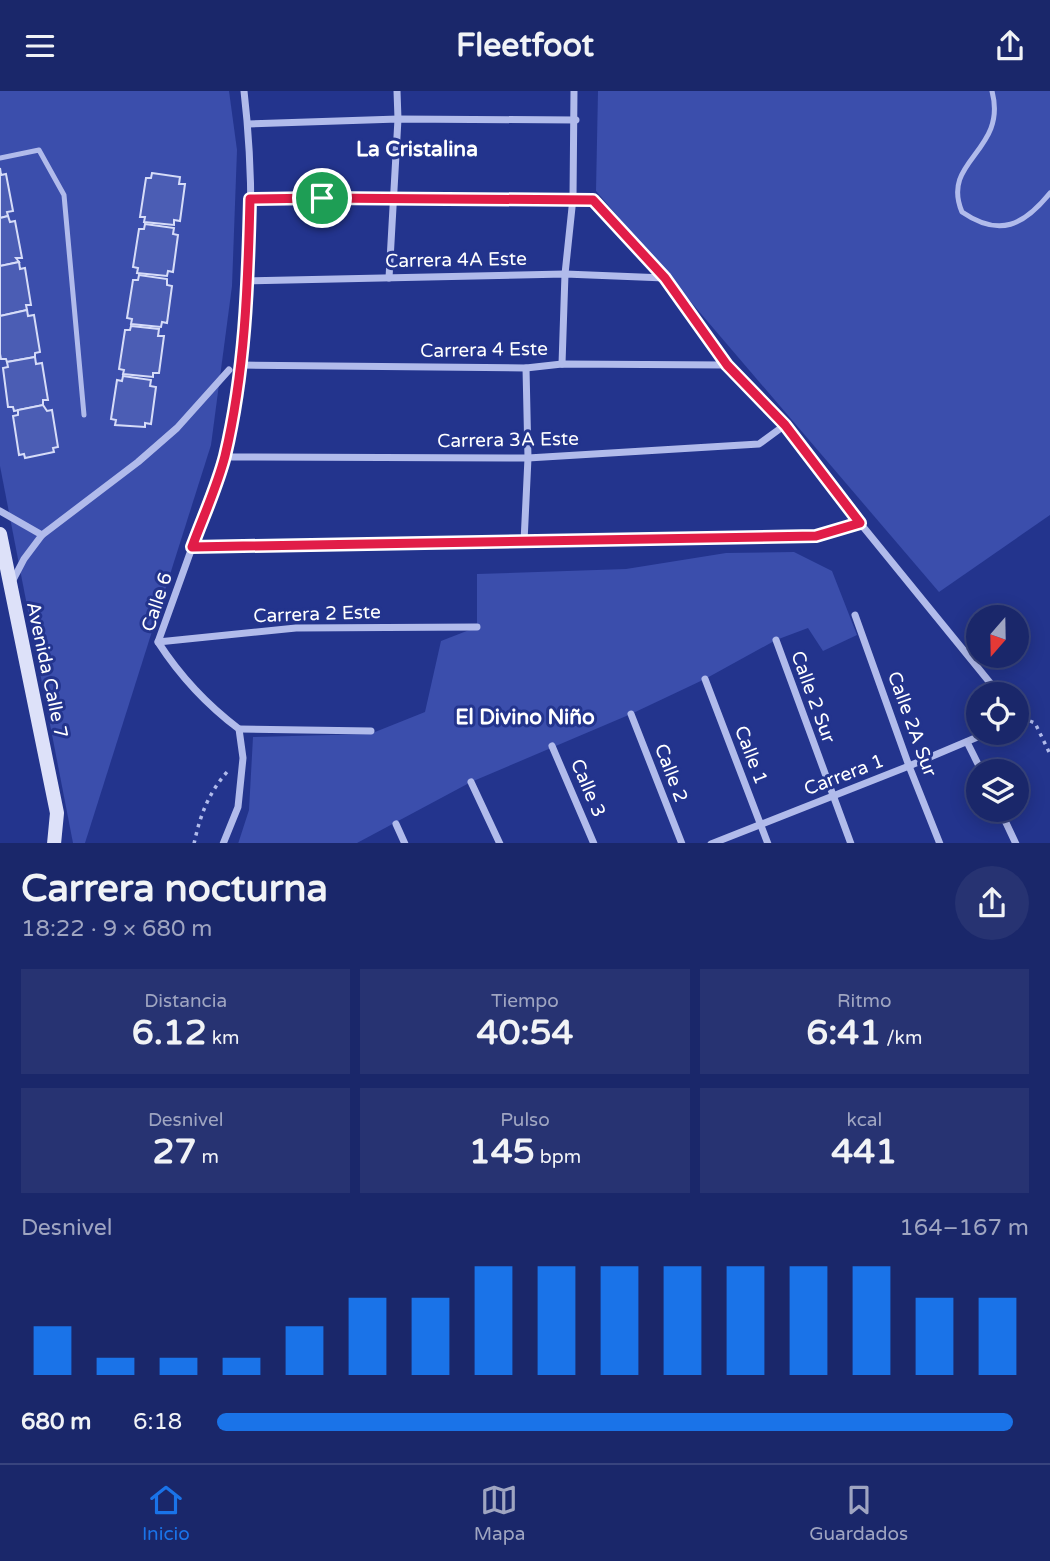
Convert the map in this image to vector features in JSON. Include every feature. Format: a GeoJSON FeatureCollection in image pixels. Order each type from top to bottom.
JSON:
{"type":"FeatureCollection","features":[{"type":"Feature","properties":{"kind":"main road","name":"Avenida Calle 7"},"geometry":{"type":"LineString","coordinates":[[0,534],[57,813],[54,843]]}},
{"type":"Feature","properties":{"kind":"street","name":"Calle 6"},"geometry":{"type":"LineString","coordinates":[[239,729],[215,711],[175,668],[158,642],[224,457],[241,365],[248,281],[250,199],[248,124],[244,91]]}},
{"type":"Feature","properties":{"kind":"street"},"geometry":{"type":"LineString","coordinates":[[390,278],[397,91]]}},
{"type":"Feature","properties":{"kind":"street"},"geometry":{"type":"LineString","coordinates":[[562,364],[565,274],[573,198],[575,91]]}},
{"type":"Feature","properties":{"kind":"street"},"geometry":{"type":"LineString","coordinates":[[248,124],[398,119],[576,120]]}},
{"type":"Feature","properties":{"kind":"street"},"geometry":{"type":"LineString","coordinates":[[250,199],[573,198]]}},
{"type":"Feature","properties":{"kind":"street","name":"Carrera 4A Este"},"geometry":{"type":"LineString","coordinates":[[248,281],[565,274],[665,278]]}},
{"type":"Feature","properties":{"kind":"street"},"geometry":{"type":"LineString","coordinates":[[665,278],[727,365]]}},
{"type":"Feature","properties":{"kind":"street","name":"Carrera 4 Este"},"geometry":{"type":"LineString","coordinates":[[241,365],[526,368],[562,364],[727,365]]}},
{"type":"Feature","properties":{"kind":"street"},"geometry":{"type":"LineString","coordinates":[[524,542],[528,458],[526,368]]}},
{"type":"Feature","properties":{"kind":"street"},"geometry":{"type":"LineString","coordinates":[[10,586],[24,559],[42,535],[138,462],[177,428],[229,370]]}},
{"type":"Feature","properties":{"kind":"street"},"geometry":{"type":"LineString","coordinates":[[785,425],[860,523],[989,682]]}},
{"type":"Feature","properties":{"kind":"street","name":"Carrera 3A Este"},"geometry":{"type":"LineString","coordinates":[[224,457],[528,458],[759,444],[785,425]]}},
{"type":"Feature","properties":{"kind":"street"},"geometry":{"type":"LineString","coordinates":[[0,511],[42,535]]}},
{"type":"Feature","properties":{"kind":"street"},"geometry":{"type":"LineString","coordinates":[[192,547],[816,536],[860,523]]}},
{"type":"Feature","properties":{"kind":"street","name":"Calle 2A Sur"},"geometry":{"type":"LineString","coordinates":[[855,615],[909,766],[940,843]]}},
{"type":"Feature","properties":{"kind":"street","name":"Carrera 2 Este"},"geometry":{"type":"LineString","coordinates":[[158,642],[296,628],[477,627]]}},
{"type":"Feature","properties":{"kind":"street","name":"Calle 2 Sur"},"geometry":{"type":"LineString","coordinates":[[776,641],[851,843]]}},
{"type":"Feature","properties":{"kind":"street","name":"Calle 1"},"geometry":{"type":"LineString","coordinates":[[705,679],[768,843]]}},
{"type":"Feature","properties":{"kind":"street","name":"Calle 2"},"geometry":{"type":"LineString","coordinates":[[631,714],[682,843]]}},
{"type":"Feature","properties":{"kind":"street"},"geometry":{"type":"LineString","coordinates":[[223,843],[238,807],[243,758],[239,729],[371,730]]}},
{"type":"Feature","properties":{"kind":"street","name":"Carrera 1"},"geometry":{"type":"LineString","coordinates":[[711,843],[966,742]]}},
{"type":"Feature","properties":{"kind":"street","name":"Calle 3"},"geometry":{"type":"LineString","coordinates":[[552,746],[594,843]]}},
{"type":"Feature","properties":{"kind":"street"},"geometry":{"type":"LineString","coordinates":[[471,782],[500,843]]}},
{"type":"Feature","properties":{"kind":"street"},"geometry":{"type":"LineString","coordinates":[[1006,822],[1016,843]]}},
{"type":"Feature","properties":{"kind":"street"},"geometry":{"type":"LineString","coordinates":[[396,824],[405,843]]}},
{"type":"Feature","properties":{"kind":"lane"},"geometry":{"type":"LineString","coordinates":[[992,91],[995,115],[991,132],[961,174],[956,188],[962,212],[987,225],[1007,226],[1031,215],[1050,193]]}},
{"type":"Feature","properties":{"kind":"lane"},"geometry":{"type":"LineString","coordinates":[[0,157],[39,150],[64,195],[84,415]]}},
{"type":"Feature","properties":{"kind":"path"},"geometry":{"type":"LineString","coordinates":[[573,198],[593,200],[665,278]]}},
{"type":"Feature","properties":{"kind":"path"},"geometry":{"type":"LineString","coordinates":[[727,365],[785,425]]}},
{"type":"Feature","properties":{"kind":"path"},"geometry":{"type":"LineString","coordinates":[[1029,721],[1035,723],[1050,754]]}},
{"type":"Feature","properties":{"kind":"path"},"geometry":{"type":"LineString","coordinates":[[194,843],[199,817],[212,792],[227,772],[243,758]]}},
{"type":"Feature","properties":{"kind":"shaded area"},"geometry":{"type":"Polygon","coordinates":[[[0,91],[229,91],[237,150],[232,286],[211,445],[85,843],[73,843],[0,466],[0,91]]]}},
{"type":"Feature","properties":{"kind":"shaded area"},"geometry":{"type":"Polygon","coordinates":[[[598,91],[1050,91],[1050,515],[939,592],[596,191],[598,91]]]}},
{"type":"Feature","properties":{"kind":"shaded area"},"geometry":{"type":"Polygon","coordinates":[[[794,552],[832,571],[857,635],[823,651],[808,628],[776,640],[705,679],[631,714],[471,782],[357,843],[238,843],[249,810],[253,737],[370,734],[425,712],[441,641],[477,627],[477,574],[626,569],[726,553],[794,552]]]}},
{"type":"Feature","properties":{"kind":"building"},"geometry":{"type":"Polygon","coordinates":[[[0,168],[1,175],[6,174],[13,211],[0,218],[0,168]]]}},
{"type":"Feature","properties":{"kind":"building"},"geometry":{"type":"Polygon","coordinates":[[[152,173],[180,177],[179,184],[185,184],[180,221],[174,220],[174,225],[144,222],[145,217],[140,217],[146,178],[151,178],[152,173]]]}},
{"type":"Feature","properties":{"kind":"building"},"geometry":{"type":"Polygon","coordinates":[[[8,216],[10,222],[15,221],[22,258],[16,258],[19,262],[0,266],[0,218],[8,216]]]}},
{"type":"Feature","properties":{"kind":"building"},"geometry":{"type":"Polygon","coordinates":[[[145,224],[174,228],[173,234],[178,235],[173,272],[168,271],[167,276],[137,273],[138,268],[133,267],[139,229],[144,229],[145,224]]]}},
{"type":"Feature","properties":{"kind":"building"},"geometry":{"type":"Polygon","coordinates":[[[19,262],[20,269],[25,268],[31,305],[26,305],[27,310],[0,316],[0,266],[19,262]]]}},
{"type":"Feature","properties":{"kind":"building"},"geometry":{"type":"Polygon","coordinates":[[[139,275],[167,279],[167,285],[172,286],[167,323],[162,322],[161,327],[131,324],[132,319],[127,318],[133,280],[138,280],[139,275]]]}},
{"type":"Feature","properties":{"kind":"building"},"geometry":{"type":"Polygon","coordinates":[[[27,310],[28,316],[34,315],[40,352],[35,353],[35,357],[7,362],[6,359],[1,359],[0,354],[0,316],[27,310]]]}},
{"type":"Feature","properties":{"kind":"building"},"geometry":{"type":"Polygon","coordinates":[[[131,326],[159,329],[158,336],[164,336],[159,373],[153,373],[153,377],[123,374],[124,370],[119,369],[125,330],[130,330],[131,326]]]}},
{"type":"Feature","properties":{"kind":"building"},"geometry":{"type":"Polygon","coordinates":[[[35,357],[36,364],[42,363],[48,400],[43,400],[43,405],[14,411],[13,407],[8,407],[3,368],[8,367],[7,362],[35,357]]]}},
{"type":"Feature","properties":{"kind":"building"},"geometry":{"type":"Polygon","coordinates":[[[123,376],[151,380],[150,386],[156,387],[151,424],[145,423],[145,427],[115,425],[116,420],[111,419],[117,380],[122,381],[123,376]]]}},
{"type":"Feature","properties":{"kind":"building"},"geometry":{"type":"Polygon","coordinates":[[[43,405],[47,411],[52,410],[58,447],[53,448],[54,452],[25,458],[24,454],[19,455],[13,416],[18,415],[18,410],[43,405]]]}},
{"type":"Feature","properties":{"kind":"district","name":"La Cristalina"},"geometry":{"type":"Point","coordinates":[417,149]}},
{"type":"Feature","properties":{"kind":"district","name":"El Divino Niño"},"geometry":{"type":"Point","coordinates":[525,717]}},
{"type":"Feature","properties":{"kind":"route"},"geometry":{"type":"LineString","coordinates":[[322,198],[593,200],[665,278],[727,365],[785,425],[860,523],[816,536],[192,547],[224,457],[241,365],[248,281],[250,199],[322,198]]}}]}
